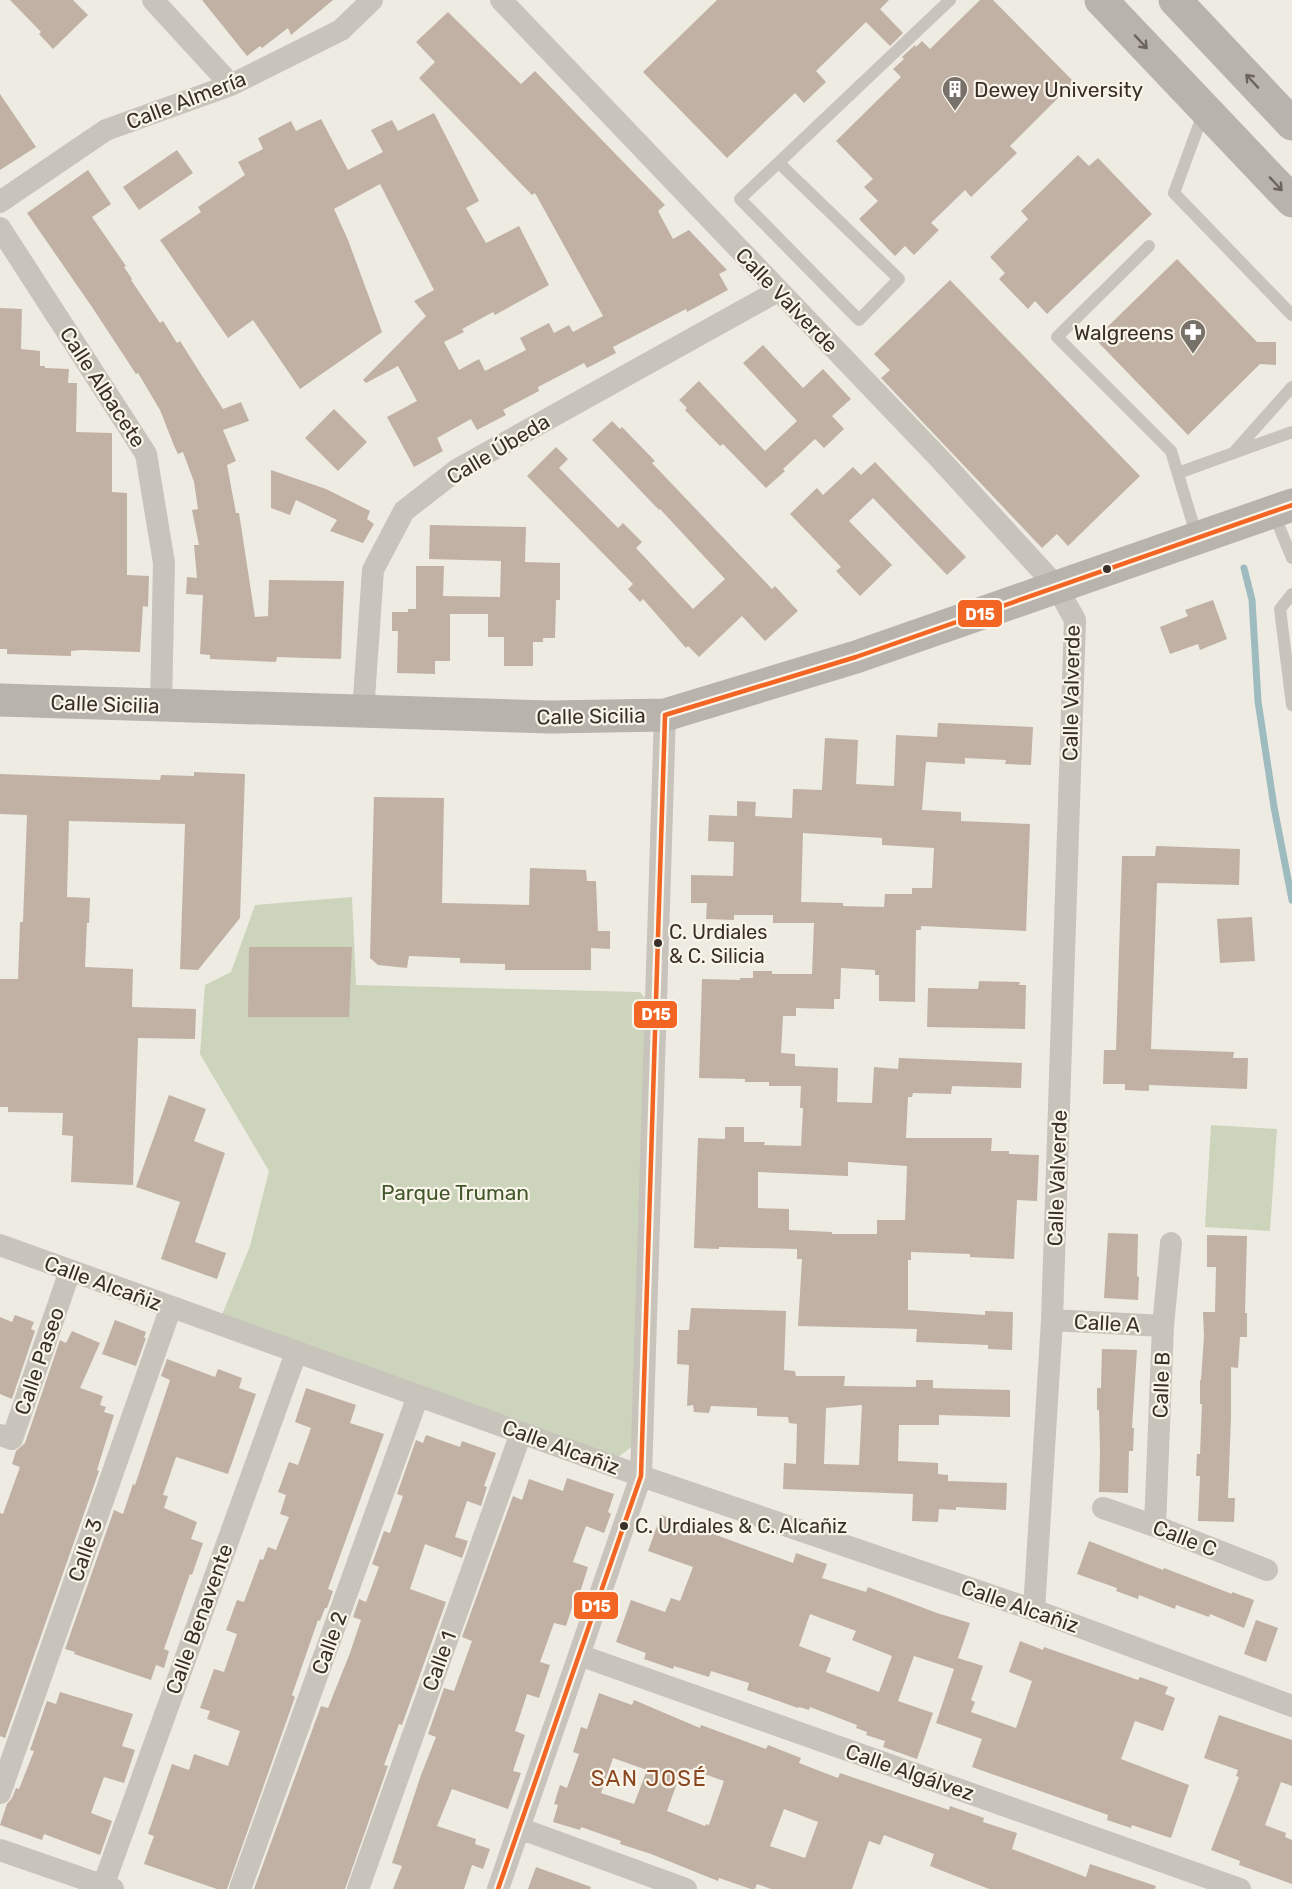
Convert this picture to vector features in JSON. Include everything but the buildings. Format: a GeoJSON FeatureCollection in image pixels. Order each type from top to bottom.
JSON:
{"type":"FeatureCollection","features":[{"type":"Feature","properties":{"kind":"street"},"geometry":{"type":"LineString","coordinates":[[153,0],[231,85]]}},
{"type":"Feature","properties":{"kind":"street","name":"Calle Almería"},"geometry":{"type":"LineString","coordinates":[[0,202],[106,130],[231,85],[341,30],[372,0]]}},
{"type":"Feature","properties":{"kind":"street","name":"Calle Valverde"},"geometry":{"type":"LineString","coordinates":[[501,0],[938,457],[1057,587],[1075,620],[1052,1320],[1034,1610]]}},
{"type":"Feature","properties":{"kind":"street"},"geometry":{"type":"LineString","coordinates":[[1101,0],[1292,201]]}},
{"type":"Feature","properties":{"kind":"street"},"geometry":{"type":"LineString","coordinates":[[1175,0],[1292,124]]}},
{"type":"Feature","properties":{"kind":"street","name":"Calle Albacete"},"geometry":{"type":"LineString","coordinates":[[0,228],[146,453],[164,562],[160,706]]}},
{"type":"Feature","properties":{"kind":"street","name":"Calle Úbeda"},"geometry":{"type":"LineString","coordinates":[[363,712],[372,570],[404,511],[458,469],[778,291]]}},
{"type":"Feature","properties":{"kind":"street","name":"Calle Sicilia"},"geometry":{"type":"LineString","coordinates":[[0,700],[550,717],[665,715],[856,657],[1282,508]]}},
{"type":"Feature","properties":{"kind":"street"},"geometry":{"type":"LineString","coordinates":[[498,1889],[641,1476],[665,715]]}},
{"type":"Feature","properties":{"kind":"street","name":"Calle B"},"geometry":{"type":"LineString","coordinates":[[1155,1526],[1163,1326],[1171,1243]]}},
{"type":"Feature","properties":{"kind":"street","name":"Calle Alcañiz"},"geometry":{"type":"LineString","coordinates":[[0,1245],[641,1476],[1034,1610],[1292,1706]]}},
{"type":"Feature","properties":{"kind":"street","name":"Calle Paseo"},"geometry":{"type":"LineString","coordinates":[[0,1435],[12,1439],[70,1271]]}},
{"type":"Feature","properties":{"kind":"street","name":"Calle 3"},"geometry":{"type":"LineString","coordinates":[[0,1793],[171,1307]]}},
{"type":"Feature","properties":{"kind":"street","name":"Calle A"},"geometry":{"type":"LineString","coordinates":[[1052,1320],[1163,1326]]}},
{"type":"Feature","properties":{"kind":"street","name":"Calle Benavente"},"geometry":{"type":"LineString","coordinates":[[108,1887],[296,1353]]}},
{"type":"Feature","properties":{"kind":"street","name":"Calle 2"},"geometry":{"type":"LineString","coordinates":[[240,1889],[418,1396]]}},
{"type":"Feature","properties":{"kind":"street","name":"Calle 1"},"geometry":{"type":"LineString","coordinates":[[358,1889],[521,1432]]}},
{"type":"Feature","properties":{"kind":"street","name":"Calle C"},"geometry":{"type":"LineString","coordinates":[[1103,1508],[1267,1570]]}},
{"type":"Feature","properties":{"kind":"street","name":"Calle Algálvez"},"geometry":{"type":"LineString","coordinates":[[579,1655],[1240,1889]]}},
{"type":"Feature","properties":{"kind":"street"},"geometry":{"type":"LineString","coordinates":[[519,1828],[686,1889]]}},
{"type":"Feature","properties":{"kind":"street"},"geometry":{"type":"LineString","coordinates":[[0,1850],[108,1887]]}},
{"type":"Feature","properties":{"kind":"lane"},"geometry":{"type":"LineString","coordinates":[[779,163],[898,279],[859,320],[740,200],[950,0]]}},
{"type":"Feature","properties":{"kind":"lane"},"geometry":{"type":"LineString","coordinates":[[1205,110],[1174,193],[1292,315]]}},
{"type":"Feature","properties":{"kind":"lane"},"geometry":{"type":"LineString","coordinates":[[1149,246],[1057,337],[1170,452],[1198,538]]}},
{"type":"Feature","properties":{"kind":"lane"},"geometry":{"type":"LineString","coordinates":[[1233,453],[1292,387]]}},
{"type":"Feature","properties":{"kind":"lane"},"geometry":{"type":"LineString","coordinates":[[1178,473],[1292,432]]}},
{"type":"Feature","properties":{"kind":"lane"},"geometry":{"type":"LineString","coordinates":[[1282,508],[1292,558]]}},
{"type":"Feature","properties":{"kind":"lane"},"geometry":{"type":"LineString","coordinates":[[1292,594],[1280,609],[1292,705]]}},
{"type":"Feature","properties":{"kind":"green space","name":"Parque Truman"},"geometry":{"type":"Polygon","coordinates":[[[352,897],[356,985],[640,992],[651,1005],[634,1445],[617,1458],[221,1317],[250,1246],[269,1171],[200,1054],[205,985],[231,972],[255,905],[352,897]]]}},
{"type":"Feature","properties":{"kind":"green space"},"geometry":{"type":"Polygon","coordinates":[[[1211,1125],[1277,1129],[1270,1231],[1205,1227],[1211,1125]]]}},
{"type":"Feature","properties":{"kind":"waterway"},"geometry":{"type":"LineString","coordinates":[[1244,568],[1252,600],[1258,701],[1274,807],[1292,900]]}},
{"type":"Feature","properties":{"kind":"transit line","name":"D15"},"geometry":{"type":"LineString","coordinates":[[665,715],[856,657],[1292,505]]}},
{"type":"Feature","properties":{"kind":"transit line","name":"D15"},"geometry":{"type":"LineString","coordinates":[[498,1889],[641,1476],[665,715]]}},
{"type":"Feature","properties":{"kind":"place","name":"Dewey University"},"geometry":{"type":"Point","coordinates":[955,112]}},
{"type":"Feature","properties":{"kind":"place","name":"Walgreens"},"geometry":{"type":"Point","coordinates":[1193,355]}},
{"type":"Feature","properties":{"kind":"place","name":"C. Urdiales & C. Silicia"},"geometry":{"type":"Point","coordinates":[658,943]}},
{"type":"Feature","properties":{"kind":"place","name":"C. Urdiales & C. Alcañiz"},"geometry":{"type":"Point","coordinates":[624,1526]}},
{"type":"Feature","properties":{"kind":"district","name":"SAN JOSÉ"},"geometry":{"type":"Point","coordinates":[649,1778]}}]}
